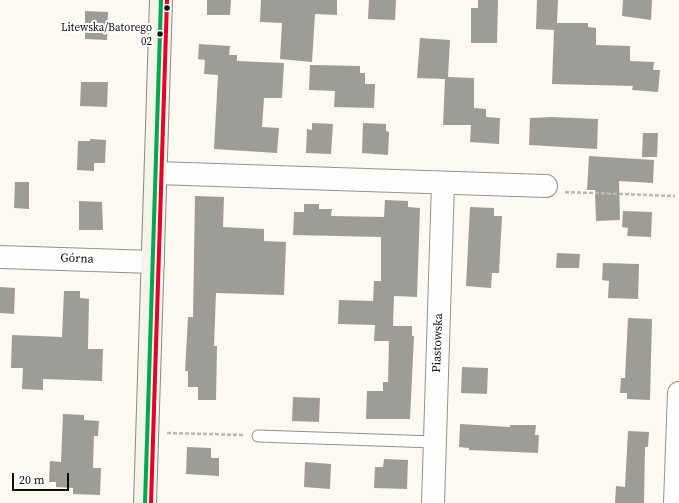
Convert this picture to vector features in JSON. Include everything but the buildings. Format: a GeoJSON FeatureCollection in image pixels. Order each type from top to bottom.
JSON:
{"type":"FeatureCollection","features":[{"type":"Feature","properties":{"kind":"main road"},"geometry":{"type":"LineString","coordinates":[[145,503],[161,0]]}},
{"type":"Feature","properties":{"kind":"street"},"geometry":{"type":"LineString","coordinates":[[156,173],[546,186]]}},
{"type":"Feature","properties":{"kind":"street","name":"Piastowska"},"geometry":{"type":"LineString","coordinates":[[433,503],[443,183]]}},
{"type":"Feature","properties":{"kind":"street","name":"Górna"},"geometry":{"type":"LineString","coordinates":[[0,257],[153,262]]}},
{"type":"Feature","properties":{"kind":"street"},"geometry":{"type":"LineString","coordinates":[[675,503],[679,393]]}},
{"type":"Feature","properties":{"kind":"lane"},"geometry":{"type":"LineString","coordinates":[[258,436],[435,442]]}},
{"type":"Feature","properties":{"kind":"path"},"geometry":{"type":"LineString","coordinates":[[546,186],[558,192],[675,196]]}},
{"type":"Feature","properties":{"kind":"path"},"geometry":{"type":"LineString","coordinates":[[167,433],[258,436]]}},
{"type":"Feature","properties":{"kind":"transit line"},"geometry":{"type":"LineString","coordinates":[[145,503],[161,0]]}},
{"type":"Feature","properties":{"kind":"transit line"},"geometry":{"type":"LineString","coordinates":[[151,503],[167,0]]}},
{"type":"Feature","properties":{"kind":"place","name":"Litewska/Batorego 02"},"geometry":{"type":"Point","coordinates":[160,34]}}]}
